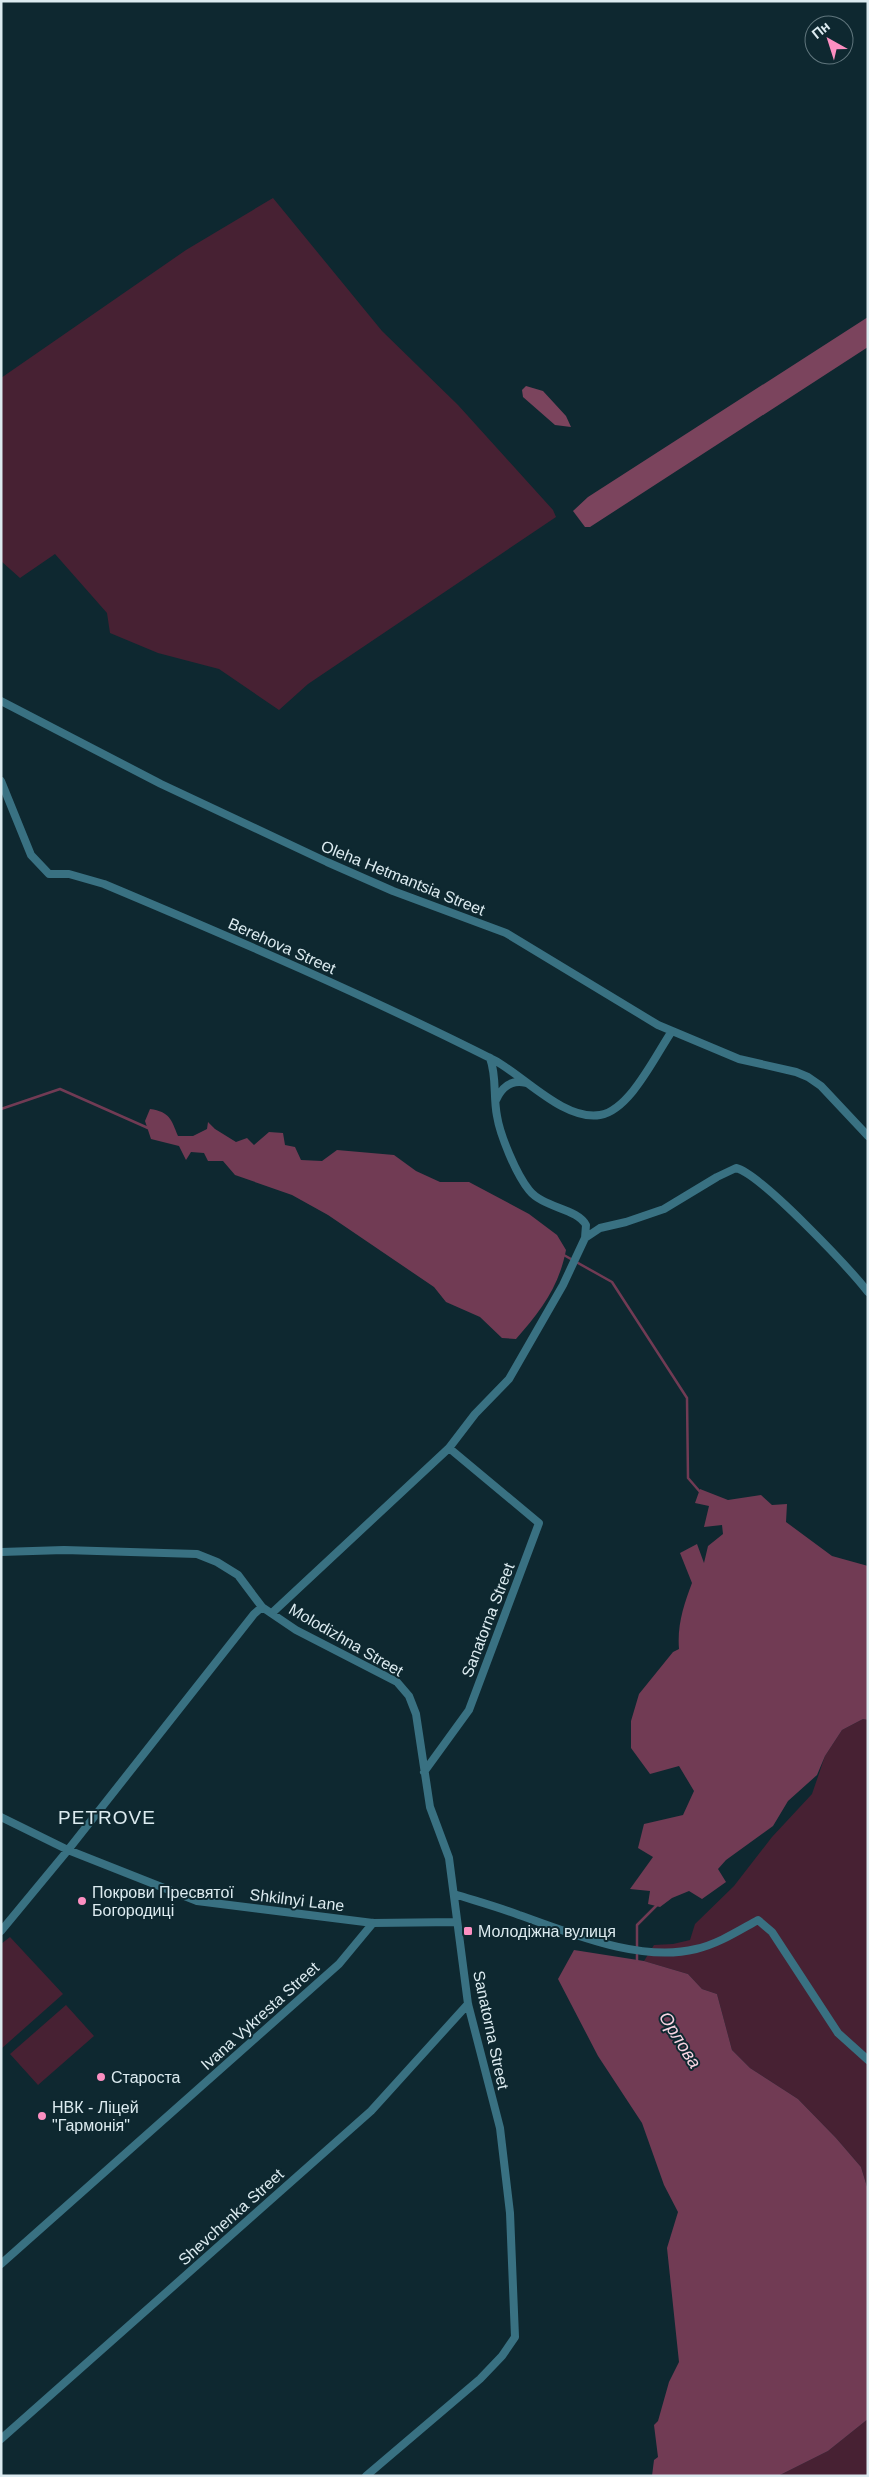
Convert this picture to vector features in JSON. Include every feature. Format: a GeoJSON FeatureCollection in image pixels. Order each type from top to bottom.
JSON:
{"type":"FeatureCollection","features":[{"type":"Feature","properties":{"kind":"street","name":"Oleha Hetmantsia Street"},"geometry":{"type":"LineString","coordinates":[[1,701],[161,784],[327,862],[393,891],[506,933],[658,1025],[738,1059],[796,1072],[821,1086],[868,1136]]}},
{"type":"Feature","properties":{"kind":"street","name":"Berehova Street"},"geometry":{"type":"LineString","coordinates":[[1,781],[30,855],[49,874],[69,874],[113,887],[324,980],[490,1058],[564,1107],[588,1115],[600,1115],[622,1104],[672,1031]]}},
{"type":"Feature","properties":{"kind":"street"},"geometry":{"type":"LineString","coordinates":[[272,1613],[449,1448],[475,1414],[509,1379],[558,1294],[585,1238],[586,1225],[581,1218],[539,1200],[524,1183],[502,1133],[497,1116],[494,1074],[490,1058]]}},
{"type":"Feature","properties":{"kind":"street"},"geometry":{"type":"LineString","coordinates":[[495,1101],[506,1086],[517,1082],[528,1083]]}},
{"type":"Feature","properties":{"kind":"street"},"geometry":{"type":"LineString","coordinates":[[585,1238],[600,1228],[626,1222],[664,1209],[736,1168],[748,1173],[816,1236],[868,1292]]}},
{"type":"Feature","properties":{"kind":"street","name":"Sanatorna Street"},"geometry":{"type":"LineString","coordinates":[[366,2476],[480,2379],[502,2356],[515,2337],[510,2213],[500,2128],[468,2004],[449,1858],[430,1807],[424,1772],[468,1710],[539,1523],[449,1448]]}},
{"type":"Feature","properties":{"kind":"street","name":"Molodizhna Street"},"geometry":{"type":"LineString","coordinates":[[1,1552],[64,1550],[197,1554],[217,1562],[238,1575],[262,1607],[296,1630],[396,1682],[403,1689],[416,1714],[424,1772]]}},
{"type":"Feature","properties":{"kind":"street"},"geometry":{"type":"LineString","coordinates":[[1,1931],[68,1850],[254,1614],[262,1607]]}},
{"type":"Feature","properties":{"kind":"street","name":"Shkilnyi Lane"},"geometry":{"type":"LineString","coordinates":[[1,1816],[68,1850],[197,1900],[373,1923],[457,1922]]}},
{"type":"Feature","properties":{"kind":"street"},"geometry":{"type":"LineString","coordinates":[[454,1894],[520,1915],[565,1933],[644,1951],[694,1950],[730,1936],[758,1920],[772,1932],[838,2033],[868,2060]]}},
{"type":"Feature","properties":{"kind":"street","name":"Ivana Vykresta Street"},"geometry":{"type":"LineString","coordinates":[[1,2264],[339,1964],[373,1923]]}},
{"type":"Feature","properties":{"kind":"street","name":"Shevchenka Street"},"geometry":{"type":"LineString","coordinates":[[1,2439],[371,2111],[468,2004]]}},
{"type":"Feature","properties":{"kind":"shaded area"},"geometry":{"type":"Polygon","coordinates":[[[273,198],[382,331],[458,405],[553,510],[556,517],[308,684],[279,710],[219,669],[158,653],[110,633],[107,613],[55,554],[20,578],[1,561],[1,378],[186,250],[273,198]]]}},
{"type":"Feature","properties":{"kind":"shaded area"},"geometry":{"type":"Polygon","coordinates":[[[868,317],[868,347],[590,527],[585,527],[573,511],[588,497],[868,317]]]}},
{"type":"Feature","properties":{"kind":"shaded area"},"geometry":{"type":"Polygon","coordinates":[[[526,386],[543,391],[566,416],[571,427],[555,425],[523,397],[522,390],[526,386]]]}},
{"type":"Feature","properties":{"kind":"shaded area"},"geometry":{"type":"Polygon","coordinates":[[[863,1719],[868,1720],[868,2190],[861,2167],[836,2138],[798,2099],[750,2068],[732,2050],[717,1994],[702,1989],[688,1974],[644,1961],[654,1945],[673,1944],[690,1940],[695,1924],[734,1886],[772,1837],[812,1794],[825,1756],[842,1730],[863,1719]]]}},
{"type":"Feature","properties":{"kind":"shaded area"},"geometry":{"type":"Polygon","coordinates":[[[10,1937],[63,1994],[1,2049],[1,1944],[10,1937]]]}},
{"type":"Feature","properties":{"kind":"shaded area"},"geometry":{"type":"Polygon","coordinates":[[[66,2005],[94,2036],[38,2085],[10,2054],[66,2005]]]}},
{"type":"Feature","properties":{"kind":"shaded area"},"geometry":{"type":"Polygon","coordinates":[[[868,2419],[868,2476],[778,2476],[828,2451],[868,2419]]]}},
{"type":"Feature","properties":{"kind":"water"},"geometry":{"type":"Polygon","coordinates":[[[150,1109],[166,1114],[178,1136],[193,1136],[207,1129],[208,1122],[215,1129],[236,1142],[247,1138],[254,1145],[269,1132],[283,1133],[285,1145],[295,1147],[301,1160],[322,1161],[337,1150],[394,1155],[416,1171],[440,1182],[469,1182],[529,1214],[557,1235],[566,1250],[559,1276],[541,1309],[516,1339],[502,1338],[480,1317],[446,1302],[434,1287],[328,1215],[292,1195],[235,1175],[223,1161],[208,1161],[204,1153],[191,1152],[186,1160],[179,1146],[151,1139],[145,1121],[150,1109]]]}},
{"type":"Feature","properties":{"kind":"water"},"geometry":{"type":"Polygon","coordinates":[[[700,1489],[728,1500],[761,1495],[772,1505],[787,1504],[786,1522],[832,1556],[868,1566],[868,1720],[863,1719],[842,1730],[825,1756],[817,1775],[788,1801],[773,1826],[726,1860],[718,1869],[726,1882],[702,1899],[689,1891],[672,1898],[660,1907],[648,1904],[650,1891],[630,1889],[653,1857],[638,1848],[644,1824],[683,1815],[694,1791],[679,1766],[650,1774],[631,1748],[631,1721],[639,1694],[673,1652],[679,1649],[680,1623],[692,1583],[680,1553],[697,1544],[704,1563],[708,1546],[723,1534],[722,1525],[704,1527],[709,1506],[695,1503],[700,1489]]]}},
{"type":"Feature","properties":{"kind":"water"},"geometry":{"type":"Polygon","coordinates":[[[574,1950],[644,1961],[688,1974],[702,1989],[717,1994],[732,2050],[750,2068],[798,2099],[861,2167],[868,2190],[868,2419],[828,2451],[778,2476],[652,2476],[654,2460],[658,2457],[654,2425],[658,2421],[669,2382],[679,2362],[667,2248],[678,2212],[664,2185],[642,2123],[598,2056],[558,1979],[574,1950]]]}},
{"type":"Feature","properties":{"kind":"waterway"},"geometry":{"type":"LineString","coordinates":[[1,1109],[60,1089],[148,1128]]}},
{"type":"Feature","properties":{"kind":"waterway"},"geometry":{"type":"LineString","coordinates":[[562,1254],[612,1282],[687,1398],[688,1478],[701,1493]]}},
{"type":"Feature","properties":{"kind":"waterway","name":"Орлова"},"geometry":{"type":"LineString","coordinates":[[637,1961],[637,1925],[657,1905]]}},
{"type":"Feature","properties":{"kind":"place","name":"Покрови Пресвятої Богородиці"},"geometry":{"type":"Point","coordinates":[82,1901]}},
{"type":"Feature","properties":{"kind":"place","name":"Молодіжна вулиця"},"geometry":{"type":"Point","coordinates":[468,1931]}},
{"type":"Feature","properties":{"kind":"place","name":"Староста"},"geometry":{"type":"Point","coordinates":[101,2077]}},
{"type":"Feature","properties":{"kind":"place","name":"НВК - Ліцей \"Гармонія\""},"geometry":{"type":"Point","coordinates":[42,2116]}},
{"type":"Feature","properties":{"kind":"district","name":"PETROVE"},"geometry":{"type":"Point","coordinates":[107,1817]}}]}
